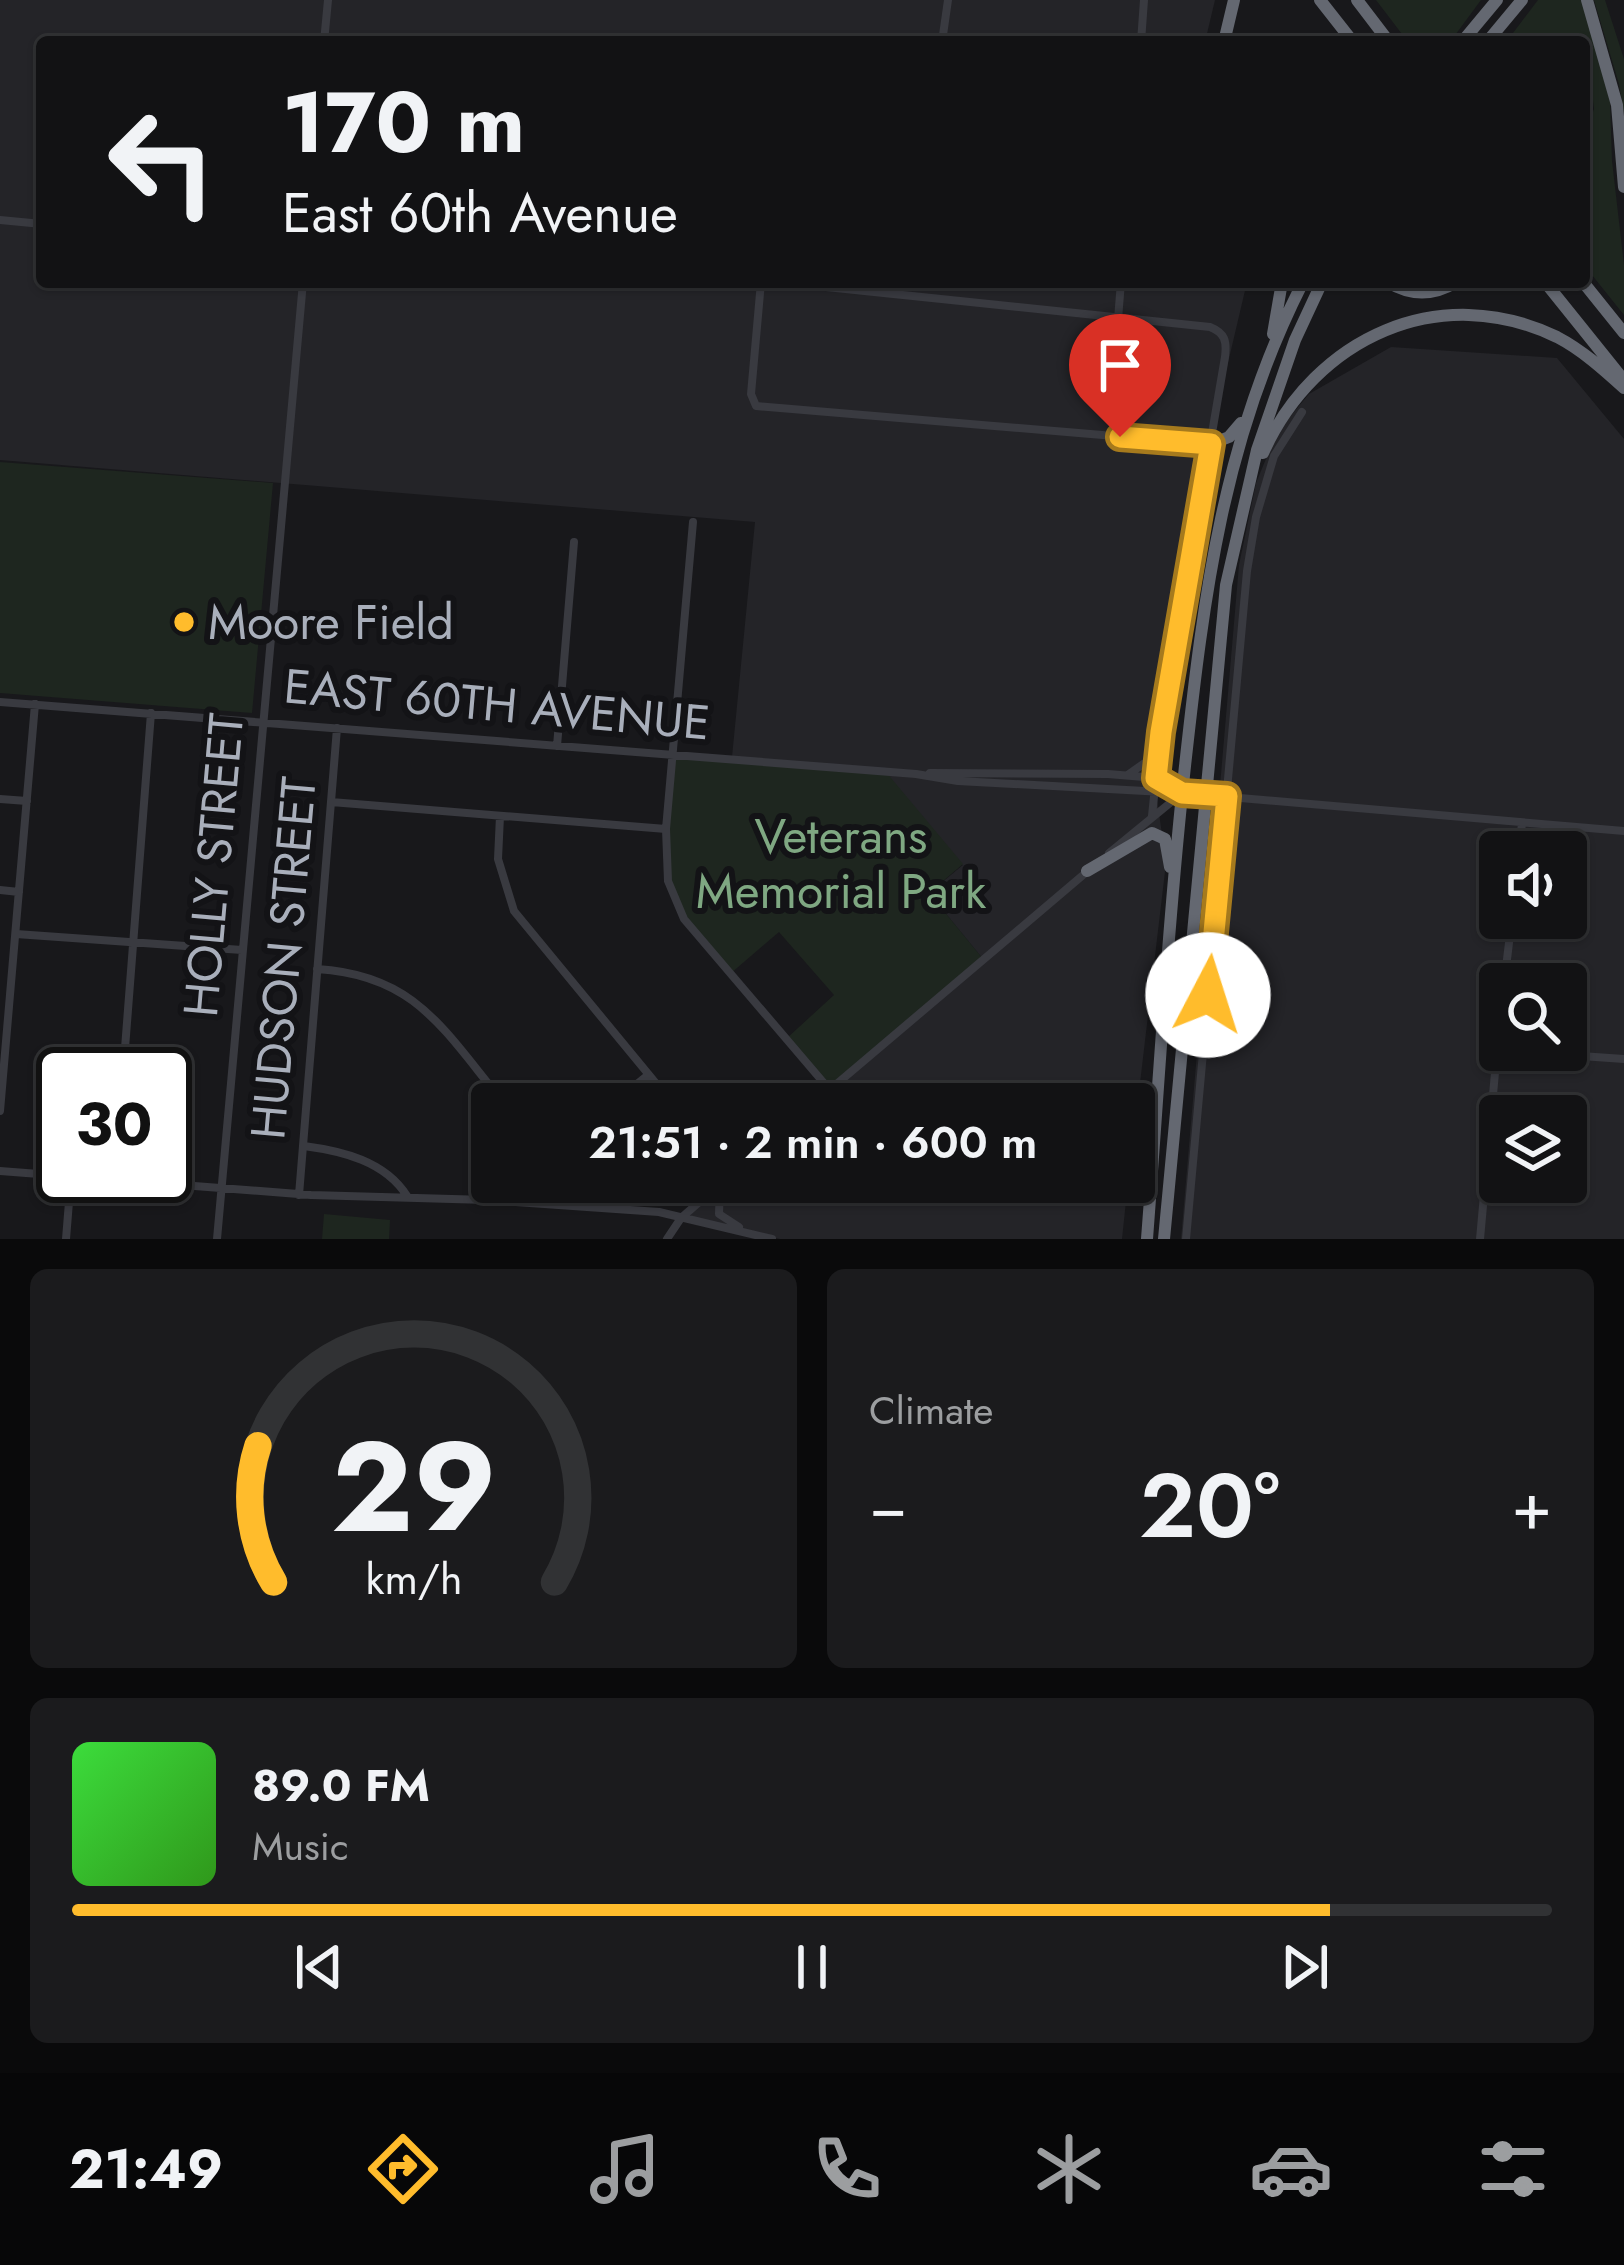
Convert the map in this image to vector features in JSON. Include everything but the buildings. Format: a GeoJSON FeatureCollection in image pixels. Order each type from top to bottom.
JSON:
{"type":"FeatureCollection","features":[{"type":"Feature","properties":{"kind":"highway"},"geometry":{"type":"LineString","coordinates":[[1225,36],[1234,0]]}},
{"type":"Feature","properties":{"kind":"highway"},"geometry":{"type":"LineString","coordinates":[[1320,0],[1348,36]]}},
{"type":"Feature","properties":{"kind":"highway"},"geometry":{"type":"LineString","coordinates":[[1357,0],[1385,36]]}},
{"type":"Feature","properties":{"kind":"highway"},"geometry":{"type":"LineString","coordinates":[[1369,0],[1387,36]]}},
{"type":"Feature","properties":{"kind":"highway"},"geometry":{"type":"LineString","coordinates":[[1463,36],[1482,0]]}},
{"type":"Feature","properties":{"kind":"highway"},"geometry":{"type":"LineString","coordinates":[[1465,36],[1497,0]]}},
{"type":"Feature","properties":{"kind":"highway"},"geometry":{"type":"LineString","coordinates":[[1492,36],[1522,0]]}},
{"type":"Feature","properties":{"kind":"highway"},"geometry":{"type":"LineString","coordinates":[[1587,0],[1617,105],[1624,187]]}},
{"type":"Feature","properties":{"kind":"highway"},"geometry":{"type":"LineString","coordinates":[[1268,361],[1281,288]]}},
{"type":"Feature","properties":{"kind":"highway"},"geometry":{"type":"LineString","coordinates":[[1147,1239],[1172,897],[1208,570],[1229,476],[1253,401],[1300,288]]}},
{"type":"Feature","properties":{"kind":"highway"},"geometry":{"type":"LineString","coordinates":[[1166,1239],[1222,620],[1243,504],[1278,385],[1319,288]]}},
{"type":"Feature","properties":{"kind":"highway"},"geometry":{"type":"LineString","coordinates":[[1398,288],[1429,293],[1441,288]]}},
{"type":"Feature","properties":{"kind":"highway"},"geometry":{"type":"LineString","coordinates":[[1550,288],[1624,384]]}},
{"type":"Feature","properties":{"kind":"highway"},"geometry":{"type":"LineString","coordinates":[[1588,288],[1624,333]]}},
{"type":"Feature","properties":{"kind":"highway"},"geometry":{"type":"LineString","coordinates":[[1243,504],[1274,428],[1298,392],[1342,354],[1394,327],[1439,316],[1509,320],[1576,348],[1624,384]]}},
{"type":"Feature","properties":{"kind":"highway"},"geometry":{"type":"LineString","coordinates":[[1211,444],[1232,435],[1253,401]]}},
{"type":"Feature","properties":{"kind":"highway"},"geometry":{"type":"LineString","coordinates":[[1087,871],[1140,838],[1156,834],[1166,842],[1172,897]]}},
{"type":"Feature","properties":{"kind":"street"},"geometry":{"type":"LineString","coordinates":[[325,36],[328,0]]}},
{"type":"Feature","properties":{"kind":"street"},"geometry":{"type":"LineString","coordinates":[[943,36],[948,0]]}},
{"type":"Feature","properties":{"kind":"street"},"geometry":{"type":"LineString","coordinates":[[1141,36],[1144,0]]}},
{"type":"Feature","properties":{"kind":"street"},"geometry":{"type":"LineString","coordinates":[[0,220],[36,223]]}},
{"type":"Feature","properties":{"kind":"street","name":"HOLLY STREET"},"geometry":{"type":"LineString","coordinates":[[217,1239],[302,288]]}},
{"type":"Feature","properties":{"kind":"street"},"geometry":{"type":"LineString","coordinates":[[761,288],[752,402],[762,408],[1211,444]]}},
{"type":"Feature","properties":{"kind":"street"},"geometry":{"type":"LineString","coordinates":[[849,288],[1210,327],[1225,339],[1160,738],[1152,816]]}},
{"type":"Feature","properties":{"kind":"street"},"geometry":{"type":"LineString","coordinates":[[920,288],[920,294]]}},
{"type":"Feature","properties":{"kind":"street"},"geometry":{"type":"LineString","coordinates":[[1118,319],[1120,288]]}},
{"type":"Feature","properties":{"kind":"street"},"geometry":{"type":"LineString","coordinates":[[1186,1239],[1247,571],[1274,456],[1302,412]]}},
{"type":"Feature","properties":{"kind":"street"},"geometry":{"type":"LineString","coordinates":[[693,522],[666,829],[667,874],[683,918],[824,1083]]}},
{"type":"Feature","properties":{"kind":"street"},"geometry":{"type":"LineString","coordinates":[[557,746],[574,542]]}},
{"type":"Feature","properties":{"kind":"street","name":"EAST 60TH AVENUE"},"geometry":{"type":"LineString","coordinates":[[0,702],[958,781],[1207,794],[1624,831]]}},
{"type":"Feature","properties":{"kind":"street"},"geometry":{"type":"LineString","coordinates":[[0,1111],[35,704]]}},
{"type":"Feature","properties":{"kind":"street"},"geometry":{"type":"LineString","coordinates":[[125,1047],[151,713]]}},
{"type":"Feature","properties":{"kind":"street","name":"HUDSON STREET"},"geometry":{"type":"LineString","coordinates":[[299,1195],[338,728]]}},
{"type":"Feature","properties":{"kind":"street"},"geometry":{"type":"LineString","coordinates":[[1121,776],[1142,766],[1160,738]]}},
{"type":"Feature","properties":{"kind":"street","name":"EAST 60TH AVENUE"},"geometry":{"type":"LineString","coordinates":[[916,774],[1023,771],[1156,778],[1182,793]]}},
{"type":"Feature","properties":{"kind":"street"},"geometry":{"type":"LineString","coordinates":[[836,1083],[1182,793]]}},
{"type":"Feature","properties":{"kind":"street"},"geometry":{"type":"LineString","coordinates":[[0,799],[27,801]]}},
{"type":"Feature","properties":{"kind":"street"},"geometry":{"type":"LineString","coordinates":[[331,802],[666,829]]}},
{"type":"Feature","properties":{"kind":"street"},"geometry":{"type":"LineString","coordinates":[[500,816],[498,859],[514,911],[654,1083]]}},
{"type":"Feature","properties":{"kind":"street"},"geometry":{"type":"LineString","coordinates":[[1521,831],[1522,823]]}},
{"type":"Feature","properties":{"kind":"street"},"geometry":{"type":"LineString","coordinates":[[0,890],[19,892]]}},
{"type":"Feature","properties":{"kind":"street"},"geometry":{"type":"LineString","coordinates":[[15,934],[242,950]]}},
{"type":"Feature","properties":{"kind":"street"},"geometry":{"type":"LineString","coordinates":[[317,969],[362,974],[404,993],[434,1020],[487,1083]]}},
{"type":"Feature","properties":{"kind":"street"},"geometry":{"type":"LineString","coordinates":[[1587,1056],[1624,1059]]}},
{"type":"Feature","properties":{"kind":"street"},"geometry":{"type":"LineString","coordinates":[[1480,1239],[1494,1071]]}},
{"type":"Feature","properties":{"kind":"street"},"geometry":{"type":"LineString","coordinates":[[637,1083],[647,1075]]}},
{"type":"Feature","properties":{"kind":"street"},"geometry":{"type":"LineString","coordinates":[[304,1146],[346,1154],[378,1168],[398,1182],[408,1198]]}},
{"type":"Feature","properties":{"kind":"street"},"geometry":{"type":"LineString","coordinates":[[0,1171],[36,1174]]}},
{"type":"Feature","properties":{"kind":"street"},"geometry":{"type":"LineString","coordinates":[[192,1186],[612,1209],[681,1218],[767,1238]]}},
{"type":"Feature","properties":{"kind":"street"},"geometry":{"type":"LineString","coordinates":[[66,1239],[69,1203]]}},
{"type":"Feature","properties":{"kind":"street"},"geometry":{"type":"LineString","coordinates":[[667,1239],[698,1203]]}},
{"type":"Feature","properties":{"kind":"street"},"geometry":{"type":"LineString","coordinates":[[720,1203],[719,1214],[767,1238]]}},
{"type":"Feature","properties":{"kind":"shaded area"},"geometry":{"type":"Polygon","coordinates":[[[0,0],[1215,0],[1206,36],[36,36],[36,288],[1246,288],[1169,614],[1150,749],[1166,863],[1140,1083],[838,1083],[983,959],[929,893],[963,865],[732,757],[755,522],[0,460],[0,0]]]}},
{"type":"Feature","properties":{"kind":"shaded area"},"geometry":{"type":"Polygon","coordinates":[[[1391,347],[1557,358],[1624,439],[1624,1239],[1181,1239],[1239,565],[1256,483],[1277,432],[1309,394],[1391,347]]]}},
{"type":"Feature","properties":{"kind":"shaded area"},"geometry":{"type":"Polygon","coordinates":[[[698,1203],[1126,1203],[1122,1239],[780,1239],[681,1218],[698,1203]]]}},
{"type":"Feature","properties":{"kind":"green space"},"geometry":{"type":"Polygon","coordinates":[[[1376,0],[1481,0],[1454,36],[1403,36],[1376,0]]]}},
{"type":"Feature","properties":{"kind":"green space"},"geometry":{"type":"Polygon","coordinates":[[[1538,0],[1582,0],[1610,101],[1624,315],[1590,272],[1590,120],[1594,109],[1590,36],[1513,33],[1538,0]]]}},
{"type":"Feature","properties":{"kind":"green space"},"geometry":{"type":"Polygon","coordinates":[[[1594,0],[1605,0],[1624,59],[1624,114],[1619,84],[1594,0]]]}},
{"type":"Feature","properties":{"kind":"green space"},"geometry":{"type":"Polygon","coordinates":[[[0,462],[273,483],[252,713],[0,693],[0,462]]]}},
{"type":"Feature","properties":{"kind":"green space","name":"Veterans Memorial Park"},"geometry":{"type":"Polygon","coordinates":[[[672,755],[886,772],[963,864],[929,893],[983,959],[836,1083],[824,1083],[786,1039],[834,995],[779,932],[730,974],[684,919],[665,860],[672,755]]]}},
{"type":"Feature","properties":{"kind":"green space"},"geometry":{"type":"Polygon","coordinates":[[[324,1214],[390,1220],[389,1239],[322,1239],[324,1214]]]}},
{"type":"Feature","properties":{"kind":"place","name":"Moore Field"},"geometry":{"type":"Point","coordinates":[184,622]}},
{"type":"Feature","properties":{"kind":"route"},"geometry":{"type":"LineString","coordinates":[[1120,437],[1211,444],[1156,778],[1182,793],[1227,796],[1208,995]]}}]}
